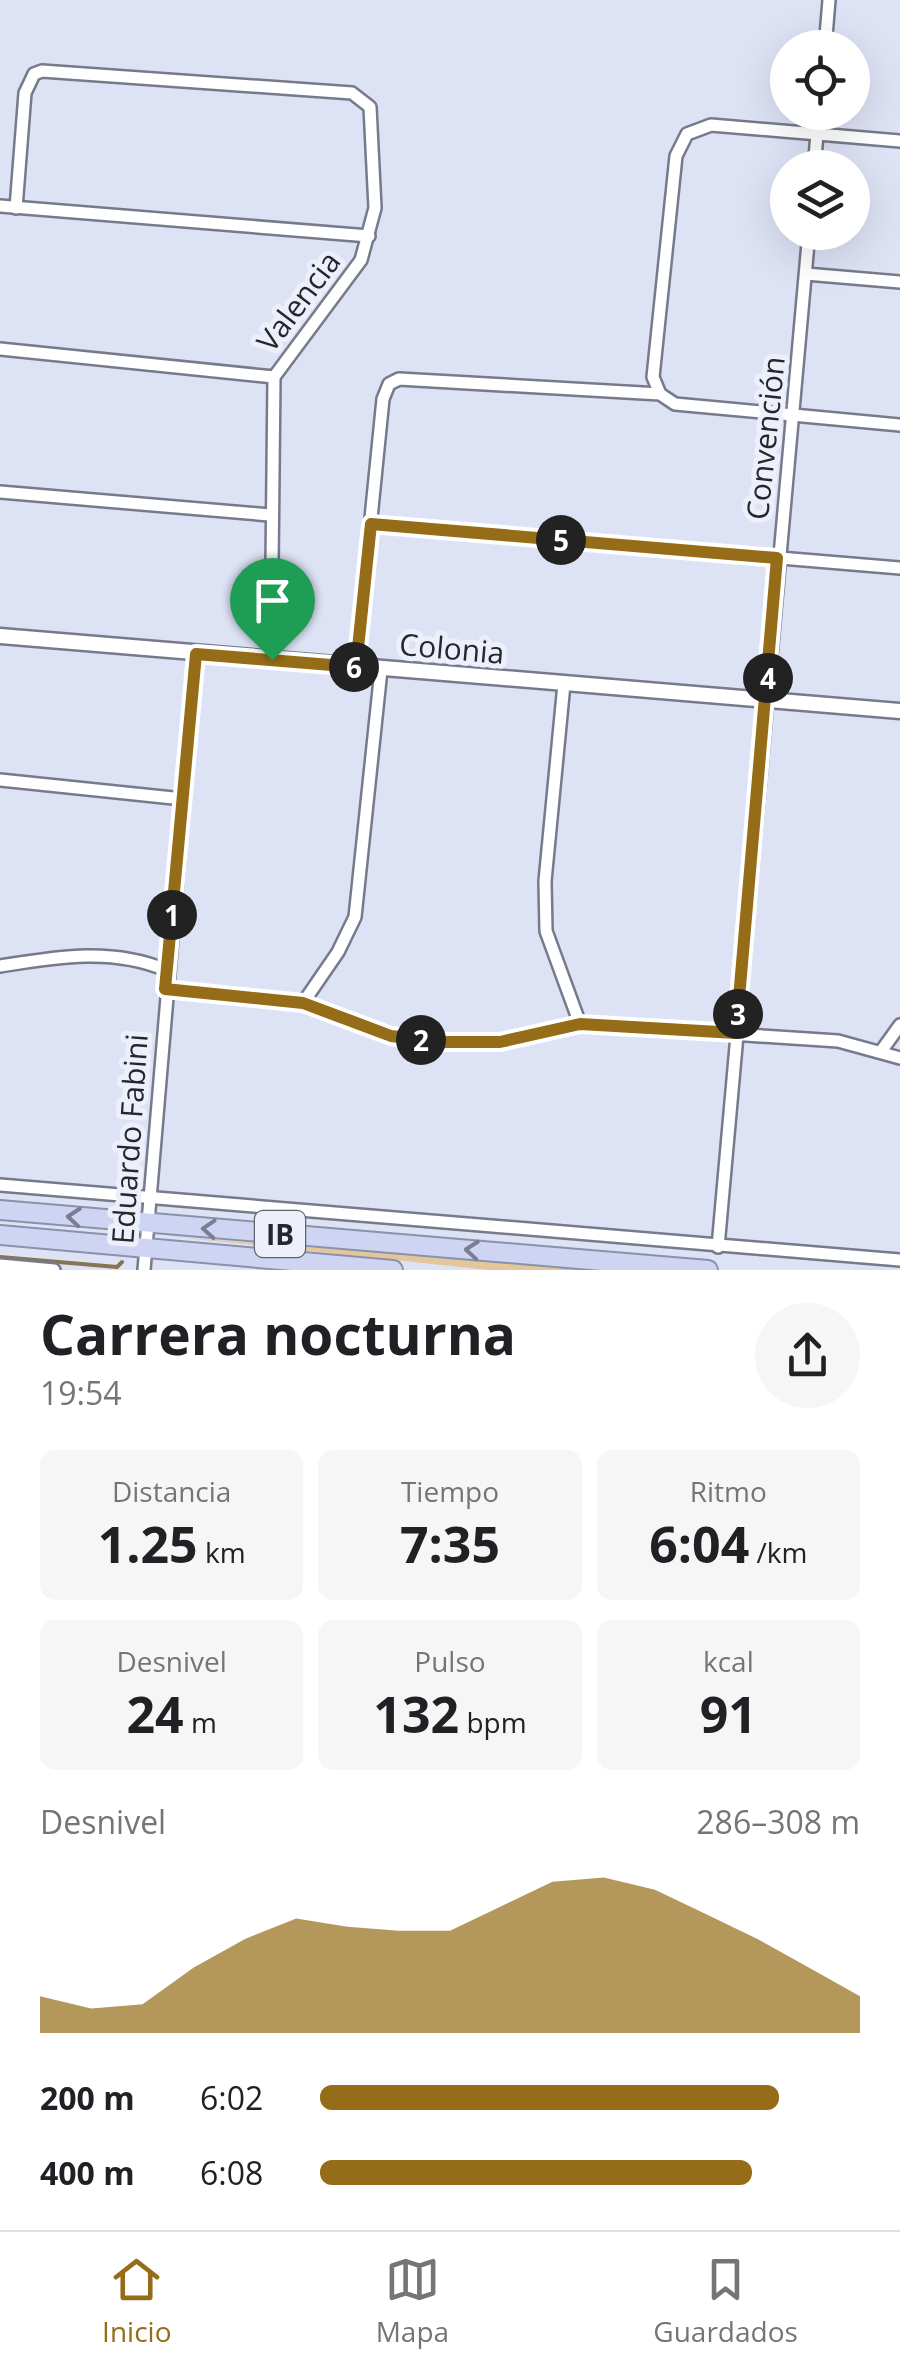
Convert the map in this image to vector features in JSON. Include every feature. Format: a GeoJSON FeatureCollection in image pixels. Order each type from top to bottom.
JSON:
{"type":"FeatureCollection","features":[{"type":"Feature","properties":{"kind":"highway","name":"IB"},"geometry":{"type":"LineString","coordinates":[[0,1210],[708,1270]]}},
{"type":"Feature","properties":{"kind":"highway","name":"IB"},"geometry":{"type":"LineString","coordinates":[[0,1235],[392,1270]]}},
{"type":"Feature","properties":{"kind":"street"},"geometry":{"type":"LineString","coordinates":[[826,30],[829,0]]}},
{"type":"Feature","properties":{"kind":"street","name":"Valencia"},"geometry":{"type":"LineString","coordinates":[[16,208],[26,93],[34,74],[50,69],[362,97],[374,117],[375,208],[369,236],[345,287],[278,365],[274,377],[270,515],[272,660]]}},
{"type":"Feature","properties":{"kind":"street"},"geometry":{"type":"LineString","coordinates":[[900,141],[711,126],[686,134],[676,156],[653,377],[660,394],[674,404],[900,425]]}},
{"type":"Feature","properties":{"kind":"street"},"geometry":{"type":"LineString","coordinates":[[816,150],[817,130]]}},
{"type":"Feature","properties":{"kind":"street"},"geometry":{"type":"LineString","coordinates":[[0,206],[369,236]]}},
{"type":"Feature","properties":{"kind":"street","name":"Convención"},"geometry":{"type":"LineString","coordinates":[[718,1247],[808,250]]}},
{"type":"Feature","properties":{"kind":"street"},"geometry":{"type":"LineString","coordinates":[[806,274],[900,282]]}},
{"type":"Feature","properties":{"kind":"street"},"geometry":{"type":"LineString","coordinates":[[0,349],[274,377]]}},
{"type":"Feature","properties":{"kind":"street"},"geometry":{"type":"LineString","coordinates":[[356,667],[383,400],[389,384],[400,380],[660,394]]}},
{"type":"Feature","properties":{"kind":"street"},"geometry":{"type":"LineString","coordinates":[[0,492],[270,515]]}},
{"type":"Feature","properties":{"kind":"street"},"geometry":{"type":"LineString","coordinates":[[371,524],[900,568]]}},
{"type":"Feature","properties":{"kind":"street","name":"Colonia"},"geometry":{"type":"LineString","coordinates":[[0,636],[900,711]]}},
{"type":"Feature","properties":{"kind":"street","name":"Eduardo Fabini"},"geometry":{"type":"LineString","coordinates":[[144,1270],[166,970],[196,654]]}},
{"type":"Feature","properties":{"kind":"street"},"geometry":{"type":"LineString","coordinates":[[303,1003],[338,952],[354,917],[381,670]]}},
{"type":"Feature","properties":{"kind":"street"},"geometry":{"type":"LineString","coordinates":[[564,684],[545,881],[546,930],[580,1024]]}},
{"type":"Feature","properties":{"kind":"street"},"geometry":{"type":"LineString","coordinates":[[0,780],[183,799]]}},
{"type":"Feature","properties":{"kind":"street"},"geometry":{"type":"LineString","coordinates":[[0,966],[110,955],[140,958],[166,970]]}},
{"type":"Feature","properties":{"kind":"street"},"geometry":{"type":"LineString","coordinates":[[165,989],[303,1003],[391,1036],[440,1042],[500,1042],[580,1024],[838,1041],[900,1058]]}},
{"type":"Feature","properties":{"kind":"street"},"geometry":{"type":"LineString","coordinates":[[882,1050],[900,1025]]}},
{"type":"Feature","properties":{"kind":"street"},"geometry":{"type":"LineString","coordinates":[[0,1185],[900,1260]]}},
{"type":"Feature","properties":{"kind":"street"},"geometry":{"type":"LineString","coordinates":[[0,1265],[54,1270]]}},
{"type":"Feature","properties":{"kind":"shaded area"},"geometry":{"type":"Polygon","coordinates":[[[168,1236],[284,1245],[632,1270],[489,1270],[168,1236]]]}},
{"type":"Feature","properties":{"kind":"waterway"},"geometry":{"type":"LineString","coordinates":[[0,1257],[117,1267],[122,1262]]}},
{"type":"Feature","properties":{"kind":"route"},"geometry":{"type":"LineString","coordinates":[[371,524],[777,558],[736,1033],[580,1024],[500,1042],[440,1042],[391,1036],[303,1003],[165,989],[196,654],[272,660],[356,667],[371,524]]}}]}
